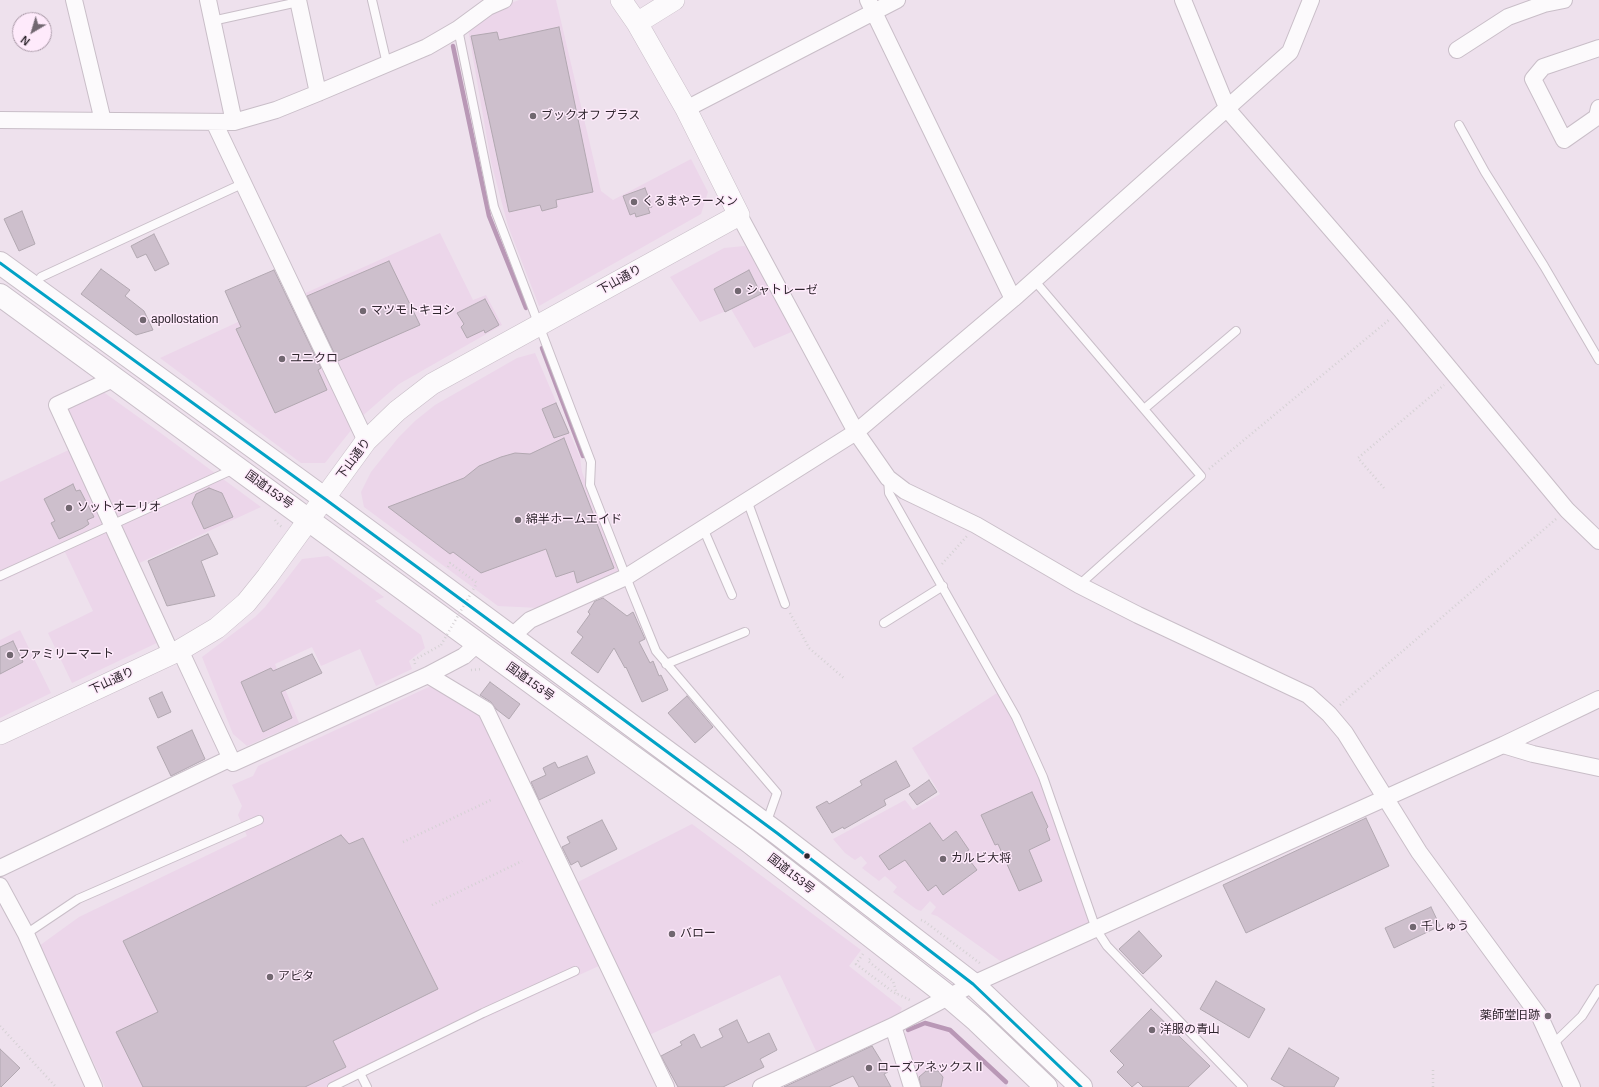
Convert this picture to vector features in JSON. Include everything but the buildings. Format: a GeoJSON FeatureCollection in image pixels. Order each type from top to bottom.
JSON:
{"type":"FeatureCollection","features":[{"type":"Feature","properties":{"kind":"highway","name":"国道153号"},"geometry":{"type":"LineString","coordinates":[[0,263],[325,498],[766,825],[973,984],[1081,1087]]}},
{"type":"Feature","properties":{"kind":"highway","name":"国道153号"},"geometry":{"type":"LineString","coordinates":[[0,295],[747,840],[949,997],[977,1021],[1046,1087]]}},
{"type":"Feature","properties":{"kind":"street"},"geometry":{"type":"LineString","coordinates":[[74,0],[103,121]]}},
{"type":"Feature","properties":{"kind":"street"},"geometry":{"type":"LineString","coordinates":[[208,0],[234,122]]}},
{"type":"Feature","properties":{"kind":"street"},"geometry":{"type":"LineString","coordinates":[[0,120],[234,122],[276,110],[427,47],[458,29],[485,4],[504,0]]}},
{"type":"Feature","properties":{"kind":"street"},"geometry":{"type":"LineString","coordinates":[[621,0],[637,23],[686,109],[739,215],[856,432],[888,478],[905,491],[976,525],[1079,585],[1138,615],[1308,695],[1329,714],[1345,733],[1419,852],[1540,1017],[1572,1087]]}},
{"type":"Feature","properties":{"kind":"street"},"geometry":{"type":"LineString","coordinates":[[637,23],[674,0]]}},
{"type":"Feature","properties":{"kind":"street"},"geometry":{"type":"LineString","coordinates":[[686,109],[871,6],[896,0]]}},
{"type":"Feature","properties":{"kind":"street"},"geometry":{"type":"LineString","coordinates":[[1183,0],[1228,110],[1401,310],[1567,510],[1599,541]]}},
{"type":"Feature","properties":{"kind":"street"},"geometry":{"type":"LineString","coordinates":[[1457,50],[1508,17],[1544,4],[1564,0]]}},
{"type":"Feature","properties":{"kind":"street"},"geometry":{"type":"LineString","coordinates":[[298,1],[318,93]]}},
{"type":"Feature","properties":{"kind":"street"},"geometry":{"type":"LineString","coordinates":[[511,637],[530,620],[626,577],[856,432],[1013,299],[1228,110],[1290,52],[1308,4]]}},
{"type":"Feature","properties":{"kind":"street"},"geometry":{"type":"LineString","coordinates":[[871,6],[1013,299]]}},
{"type":"Feature","properties":{"kind":"street"},"geometry":{"type":"LineString","coordinates":[[1599,48],[1543,67],[1533,79],[1564,140],[1597,117],[1599,108]]}},
{"type":"Feature","properties":{"kind":"street"},"geometry":{"type":"LineString","coordinates":[[214,122],[366,441]]}},
{"type":"Feature","properties":{"kind":"street","name":"下山通り"},"geometry":{"type":"LineString","coordinates":[[0,734],[175,652],[217,628],[246,603],[310,520],[366,441],[397,411],[432,384],[739,215]]}},
{"type":"Feature","properties":{"kind":"street"},"geometry":{"type":"LineString","coordinates":[[115,378],[57,405],[112,524],[175,652],[231,758],[232,763],[428,675],[464,656],[477,644]]}},
{"type":"Feature","properties":{"kind":"street"},"geometry":{"type":"LineString","coordinates":[[428,675],[486,710],[666,1087]]}},
{"type":"Feature","properties":{"kind":"street"},"geometry":{"type":"LineString","coordinates":[[761,1087],[893,1026],[973,984],[1503,745],[1599,699]]}},
{"type":"Feature","properties":{"kind":"street"},"geometry":{"type":"LineString","coordinates":[[1503,745],[1533,754],[1599,768]]}},
{"type":"Feature","properties":{"kind":"street"},"geometry":{"type":"LineString","coordinates":[[0,868],[231,758]]}},
{"type":"Feature","properties":{"kind":"street"},"geometry":{"type":"LineString","coordinates":[[0,886],[26,934],[94,1087]]}},
{"type":"Feature","properties":{"kind":"street"},"geometry":{"type":"LineString","coordinates":[[893,1026],[912,1087]]}},
{"type":"Feature","properties":{"kind":"lane"},"geometry":{"type":"LineString","coordinates":[[372,0],[387,64]]}},
{"type":"Feature","properties":{"kind":"lane"},"geometry":{"type":"LineString","coordinates":[[212,21],[298,1]]}},
{"type":"Feature","properties":{"kind":"lane"},"geometry":{"type":"LineString","coordinates":[[458,29],[494,206],[591,462],[590,485],[656,651],[777,793],[766,825]]}},
{"type":"Feature","properties":{"kind":"lane"},"geometry":{"type":"LineString","coordinates":[[1459,125],[1485,172],[1544,266],[1599,360]]}},
{"type":"Feature","properties":{"kind":"lane"},"geometry":{"type":"LineString","coordinates":[[41,277],[244,183]]}},
{"type":"Feature","properties":{"kind":"lane"},"geometry":{"type":"LineString","coordinates":[[1034,280],[1201,476],[1079,585]]}},
{"type":"Feature","properties":{"kind":"lane"},"geometry":{"type":"LineString","coordinates":[[1144,409],[1236,331]]}},
{"type":"Feature","properties":{"kind":"lane"},"geometry":{"type":"LineString","coordinates":[[0,576],[237,467]]}},
{"type":"Feature","properties":{"kind":"lane"},"geometry":{"type":"LineString","coordinates":[[888,478],[889,493],[1016,717],[1043,777],[1096,929],[1106,946],[1243,1087]]}},
{"type":"Feature","properties":{"kind":"lane"},"geometry":{"type":"LineString","coordinates":[[747,500],[785,604]]}},
{"type":"Feature","properties":{"kind":"lane"},"geometry":{"type":"LineString","coordinates":[[703,528],[732,595]]}},
{"type":"Feature","properties":{"kind":"lane"},"geometry":{"type":"LineString","coordinates":[[884,623],[943,586]]}},
{"type":"Feature","properties":{"kind":"lane"},"geometry":{"type":"LineString","coordinates":[[666,664],[745,632]]}},
{"type":"Feature","properties":{"kind":"lane"},"geometry":{"type":"LineString","coordinates":[[26,934],[78,900],[259,820]]}},
{"type":"Feature","properties":{"kind":"lane"},"geometry":{"type":"LineString","coordinates":[[332,1087],[483,1013],[575,971]]}},
{"type":"Feature","properties":{"kind":"lane"},"geometry":{"type":"LineString","coordinates":[[1553,1044],[1582,1016],[1599,989]]}},
{"type":"Feature","properties":{"kind":"lane"},"geometry":{"type":"LineString","coordinates":[[360,1073],[367,1087]]}},
{"type":"Feature","properties":{"kind":"path"},"geometry":{"type":"LineString","coordinates":[[1201,476],[1401,310]]}},
{"type":"Feature","properties":{"kind":"path"},"geometry":{"type":"LineString","coordinates":[[1384,488],[1358,458],[1455,376]]}},
{"type":"Feature","properties":{"kind":"path"},"geometry":{"type":"LineString","coordinates":[[1329,714],[1567,510]]}},
{"type":"Feature","properties":{"kind":"path"},"geometry":{"type":"LineString","coordinates":[[935,572],[976,525]]}},
{"type":"Feature","properties":{"kind":"path"},"geometry":{"type":"LineString","coordinates":[[441,645],[477,583],[450,563],[447,567],[453,571]]}},
{"type":"Feature","properties":{"kind":"path"},"geometry":{"type":"LineString","coordinates":[[460,576],[478,589]]}},
{"type":"Feature","properties":{"kind":"path"},"geometry":{"type":"LineString","coordinates":[[785,604],[809,648],[845,679]]}},
{"type":"Feature","properties":{"kind":"path"},"geometry":{"type":"LineString","coordinates":[[403,842],[493,798]]}},
{"type":"Feature","properties":{"kind":"path"},"geometry":{"type":"LineString","coordinates":[[432,904],[522,861]]}},
{"type":"Feature","properties":{"kind":"path"},"geometry":{"type":"LineString","coordinates":[[868,961],[893,981],[898,994]]}},
{"type":"Feature","properties":{"kind":"path"},"geometry":{"type":"LineString","coordinates":[[0,1026],[56,1087]]}},
{"type":"Feature","properties":{"kind":"path"},"geometry":{"type":"LineString","coordinates":[[1433,1070],[1433,1087]]}},
{"type":"Feature","properties":{"kind":"shaded area"},"geometry":{"type":"Polygon","coordinates":[[[519,0],[556,0],[601,191],[613,200],[691,159],[708,192],[701,214],[539,306],[508,226],[491,162],[468,29],[487,12],[519,0]]]}},
{"type":"Feature","properties":{"kind":"shaded area"},"geometry":{"type":"Polygon","coordinates":[[[440,233],[473,300],[486,295],[502,325],[399,384],[359,419],[301,295],[440,233]]]}},
{"type":"Feature","properties":{"kind":"shaded area"},"geometry":{"type":"Polygon","coordinates":[[[745,246],[774,288],[796,330],[754,348],[731,309],[700,322],[670,277],[724,248],[745,246]]]}},
{"type":"Feature","properties":{"kind":"shaded area"},"geometry":{"type":"Polygon","coordinates":[[[290,298],[352,429],[325,463],[301,463],[160,358],[290,298]]]}},
{"type":"Feature","properties":{"kind":"shaded area"},"geometry":{"type":"Polygon","coordinates":[[[535,353],[580,457],[582,472],[621,573],[540,608],[498,606],[364,507],[361,492],[371,472],[398,438],[415,421],[435,405],[517,358],[535,353]]]}},
{"type":"Feature","properties":{"kind":"shaded area"},"geometry":{"type":"Polygon","coordinates":[[[102,391],[261,507],[135,565],[63,408],[102,391]]]}},
{"type":"Feature","properties":{"kind":"shaded area"},"geometry":{"type":"Polygon","coordinates":[[[73,448],[161,641],[72,683],[48,633],[93,611],[65,552],[0,582],[0,482],[73,448]]]}},
{"type":"Feature","properties":{"kind":"shaded area"},"geometry":{"type":"Polygon","coordinates":[[[328,556],[384,597],[375,601],[421,635],[425,648],[409,661],[412,669],[376,686],[360,649],[321,666],[312,647],[275,664],[299,723],[247,746],[233,734],[202,657],[255,617],[265,607],[302,559],[328,556]]]}},
{"type":"Feature","properties":{"kind":"shaded area"},"geometry":{"type":"Polygon","coordinates":[[[20,630],[51,693],[0,718],[0,640],[20,630]]]}},
{"type":"Feature","properties":{"kind":"shaded area"},"geometry":{"type":"Polygon","coordinates":[[[433,685],[484,716],[601,965],[334,1087],[105,1087],[39,946],[79,917],[247,836],[238,815],[242,806],[232,785],[253,776],[258,766],[433,685]]]}},
{"type":"Feature","properties":{"kind":"shaded area"},"geometry":{"type":"Polygon","coordinates":[[[997,693],[1016,721],[1038,775],[1089,923],[1003,963],[937,916],[931,914],[936,907],[930,901],[921,911],[916,909],[893,892],[897,887],[885,876],[879,881],[862,868],[867,863],[861,856],[855,860],[845,853],[833,839],[905,800],[913,810],[940,794],[912,748],[997,693]]]}},
{"type":"Feature","properties":{"kind":"shaded area"},"geometry":{"type":"Polygon","coordinates":[[[692,824],[861,950],[849,966],[902,1008],[898,1017],[817,1053],[780,975],[647,1036],[574,884],[692,824]]]}},
{"type":"Feature","properties":{"kind":"shaded area"},"geometry":{"type":"Polygon","coordinates":[[[925,1025],[949,1031],[1008,1087],[917,1087],[903,1034],[925,1025]]]}},
{"type":"Feature","properties":{"kind":"waterway"},"geometry":{"type":"LineString","coordinates":[[453,46],[489,216],[526,308]]}},
{"type":"Feature","properties":{"kind":"waterway"},"geometry":{"type":"LineString","coordinates":[[542,348],[583,456]]}},
{"type":"Feature","properties":{"kind":"waterway"},"geometry":{"type":"LineString","coordinates":[[908,1030],[925,1023],[950,1030],[1006,1082]]}},
{"type":"Feature","properties":{"kind":"transit line"},"geometry":{"type":"LineString","coordinates":[[0,263],[325,499],[777,833],[973,984],[1081,1087]]}},
{"type":"Feature","properties":{"kind":"place","name":"ブックオフ プラス"},"geometry":{"type":"Point","coordinates":[533,116]}},
{"type":"Feature","properties":{"kind":"place","name":"くるまやラーメン"},"geometry":{"type":"Point","coordinates":[634,202]}},
{"type":"Feature","properties":{"kind":"place","name":"シャトレーゼ"},"geometry":{"type":"Point","coordinates":[738,291]}},
{"type":"Feature","properties":{"kind":"place","name":"マツモトキヨシ"},"geometry":{"type":"Point","coordinates":[363,311]}},
{"type":"Feature","properties":{"kind":"place","name":"apollostation"},"geometry":{"type":"Point","coordinates":[143,320]}},
{"type":"Feature","properties":{"kind":"place","name":"ユニクロ"},"geometry":{"type":"Point","coordinates":[282,359]}},
{"type":"Feature","properties":{"kind":"place","name":"ソットオーリオ"},"geometry":{"type":"Point","coordinates":[69,508]}},
{"type":"Feature","properties":{"kind":"place","name":"綿半ホームエイド"},"geometry":{"type":"Point","coordinates":[518,520]}},
{"type":"Feature","properties":{"kind":"place","name":"ファミリーマート"},"geometry":{"type":"Point","coordinates":[10,655]}},
{"type":"Feature","properties":{"kind":"place","name":"カルビ大将"},"geometry":{"type":"Point","coordinates":[943,859]}},
{"type":"Feature","properties":{"kind":"place","name":"千しゅう"},"geometry":{"type":"Point","coordinates":[1413,927]}},
{"type":"Feature","properties":{"kind":"place","name":"バロー"},"geometry":{"type":"Point","coordinates":[672,934]}},
{"type":"Feature","properties":{"kind":"place","name":"アピタ"},"geometry":{"type":"Point","coordinates":[270,977]}},
{"type":"Feature","properties":{"kind":"place","name":"薬師堂旧跡"},"geometry":{"type":"Point","coordinates":[1548,1016]}},
{"type":"Feature","properties":{"kind":"place","name":"洋服の青山"},"geometry":{"type":"Point","coordinates":[1152,1030]}},
{"type":"Feature","properties":{"kind":"place","name":"ローズアネックスⅡ"},"geometry":{"type":"Point","coordinates":[869,1068]}}]}
